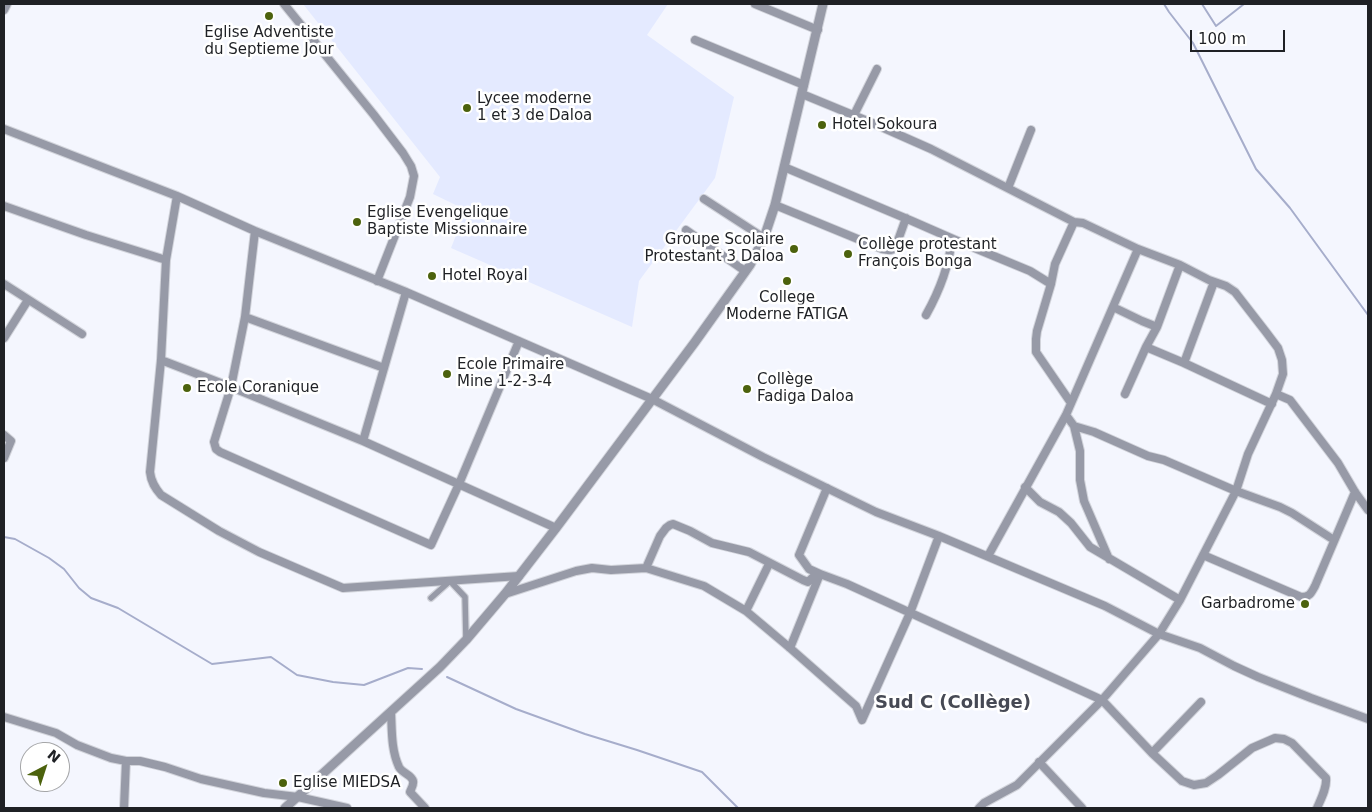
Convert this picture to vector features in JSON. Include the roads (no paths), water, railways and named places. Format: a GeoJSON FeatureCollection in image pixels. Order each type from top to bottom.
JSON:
{"type":"FeatureCollection","features":[{"type":"Feature","properties":{"kind":"street"},"geometry":{"type":"LineString","coordinates":[[4,10],[7,4]]}},
{"type":"Feature","properties":{"kind":"street"},"geometry":{"type":"LineString","coordinates":[[284,4],[380,123],[411,166],[414,176],[410,197],[378,281]]}},
{"type":"Feature","properties":{"kind":"street"},"geometry":{"type":"LineString","coordinates":[[755,4],[818,30]]}},
{"type":"Feature","properties":{"kind":"street"},"geometry":{"type":"LineString","coordinates":[[285,808],[440,667],[466,640],[505,594],[556,528],[745,271],[764,238],[775,205],[824,4]]}},
{"type":"Feature","properties":{"kind":"street"},"geometry":{"type":"LineString","coordinates":[[695,40],[931,149],[1074,222],[1083,224],[1226,286],[1236,294],[1278,348],[1282,360],[1283,374],[1272,404],[1248,454],[1236,491],[1180,600],[1159,634],[1102,700],[1017,785],[984,803],[979,808]]}},
{"type":"Feature","properties":{"kind":"street"},"geometry":{"type":"LineString","coordinates":[[854,115],[877,69]]}},
{"type":"Feature","properties":{"kind":"street"},"geometry":{"type":"LineString","coordinates":[[4,129],[177,196],[255,231],[406,292],[652,399],[763,457],[876,512],[988,556],[1106,606],[1159,634],[1200,648],[1258,677],[1368,719]]}},
{"type":"Feature","properties":{"kind":"street"},"geometry":{"type":"LineString","coordinates":[[1008,188],[1032,130]]}},
{"type":"Feature","properties":{"kind":"street"},"geometry":{"type":"LineString","coordinates":[[784,166],[1030,271],[1052,284]]}},
{"type":"Feature","properties":{"kind":"street"},"geometry":{"type":"LineString","coordinates":[[177,196],[166,260],[161,360],[150,472],[155,488],[162,495],[219,531],[259,552],[342,588],[519,576]]}},
{"type":"Feature","properties":{"kind":"street"},"geometry":{"type":"LineString","coordinates":[[704,199],[764,238]]}},
{"type":"Feature","properties":{"kind":"street"},"geometry":{"type":"LineString","coordinates":[[775,205],[882,249],[891,250],[894,250],[896,246],[906,218]]}},
{"type":"Feature","properties":{"kind":"street"},"geometry":{"type":"LineString","coordinates":[[4,206],[86,235],[166,260]]}},
{"type":"Feature","properties":{"kind":"street"},"geometry":{"type":"LineString","coordinates":[[1071,403],[1036,352],[1037,331],[1052,284],[1055,264],[1074,222]]}},
{"type":"Feature","properties":{"kind":"street"},"geometry":{"type":"LineString","coordinates":[[686,230],[745,271]]}},
{"type":"Feature","properties":{"kind":"street"},"geometry":{"type":"LineString","coordinates":[[255,231],[245,317],[231,387],[214,446],[220,452],[422,541],[431,544],[459,484],[519,341]]}},
{"type":"Feature","properties":{"kind":"street"},"geometry":{"type":"LineString","coordinates":[[926,315],[948,267],[952,239]]}},
{"type":"Feature","properties":{"kind":"street"},"geometry":{"type":"LineString","coordinates":[[988,556],[1066,415],[1138,249]]}},
{"type":"Feature","properties":{"kind":"street"},"geometry":{"type":"LineString","coordinates":[[1126,394],[1157,326],[1180,266]]}},
{"type":"Feature","properties":{"kind":"street"},"geometry":{"type":"LineString","coordinates":[[1184,363],[1214,282]]}},
{"type":"Feature","properties":{"kind":"street"},"geometry":{"type":"LineString","coordinates":[[4,284],[82,334]]}},
{"type":"Feature","properties":{"kind":"street"},"geometry":{"type":"LineString","coordinates":[[363,441],[406,292]]}},
{"type":"Feature","properties":{"kind":"street"},"geometry":{"type":"LineString","coordinates":[[4,338],[28,300]]}},
{"type":"Feature","properties":{"kind":"street"},"geometry":{"type":"LineString","coordinates":[[1113,307],[1157,326]]}},
{"type":"Feature","properties":{"kind":"street"},"geometry":{"type":"LineString","coordinates":[[245,317],[384,368]]}},
{"type":"Feature","properties":{"kind":"street"},"geometry":{"type":"LineString","coordinates":[[1146,347],[1272,404]]}},
{"type":"Feature","properties":{"kind":"street"},"geometry":{"type":"LineString","coordinates":[[161,360],[363,441],[556,528]]}},
{"type":"Feature","properties":{"kind":"street"},"geometry":{"type":"LineString","coordinates":[[1276,394],[1290,400],[1338,463],[1368,510]]}},
{"type":"Feature","properties":{"kind":"street"},"geometry":{"type":"LineString","coordinates":[[1066,415],[1074,426],[1080,451],[1080,480],[1084,501],[1109,559]]}},
{"type":"Feature","properties":{"kind":"street"},"geometry":{"type":"LineString","coordinates":[[1074,426],[1094,432],[1148,456],[1164,460],[1292,513],[1334,540]]}},
{"type":"Feature","properties":{"kind":"street"},"geometry":{"type":"LineString","coordinates":[[4,435],[11,441],[4,458]]}},
{"type":"Feature","properties":{"kind":"street"},"geometry":{"type":"LineString","coordinates":[[1025,487],[1040,502],[1058,512],[1071,523],[1090,547],[1180,600]]}},
{"type":"Feature","properties":{"kind":"street"},"geometry":{"type":"LineString","coordinates":[[827,488],[799,555],[809,569],[847,584],[1102,700],[1152,753],[1182,781],[1194,784],[1206,783],[1218,776],[1252,748],[1275,738],[1284,739],[1292,743],[1326,778],[1324,790],[1317,808]]}},
{"type":"Feature","properties":{"kind":"street"},"geometry":{"type":"LineString","coordinates":[[1203,555],[1301,597],[1309,596],[1356,492]]}},
{"type":"Feature","properties":{"kind":"street"},"geometry":{"type":"LineString","coordinates":[[646,568],[660,536],[666,528],[674,524],[712,544],[749,552],[769,564],[808,582],[815,575],[820,574]]}},
{"type":"Feature","properties":{"kind":"street"},"geometry":{"type":"LineString","coordinates":[[505,594],[576,571],[592,568],[611,570],[646,568],[704,586],[746,611],[790,648],[856,706],[862,720],[910,613],[939,536]]}},
{"type":"Feature","properties":{"kind":"street"},"geometry":{"type":"LineString","coordinates":[[746,611],[769,564]]}},
{"type":"Feature","properties":{"kind":"street"},"geometry":{"type":"LineString","coordinates":[[790,648],[820,574]]}},
{"type":"Feature","properties":{"kind":"street"},"geometry":{"type":"LineString","coordinates":[[431,598],[450,581],[465,596],[466,640]]}},
{"type":"Feature","properties":{"kind":"street"},"geometry":{"type":"LineString","coordinates":[[1152,753],[1201,702]]}},
{"type":"Feature","properties":{"kind":"street"},"geometry":{"type":"LineString","coordinates":[[391,712],[394,749],[399,767],[413,781],[410,792],[425,808]]}},
{"type":"Feature","properties":{"kind":"street"},"geometry":{"type":"LineString","coordinates":[[4,717],[56,733],[86,749],[111,758],[140,761],[201,779],[346,808]]}},
{"type":"Feature","properties":{"kind":"street"},"geometry":{"type":"LineString","coordinates":[[124,808],[126,761]]}},
{"type":"Feature","properties":{"kind":"street"},"geometry":{"type":"LineString","coordinates":[[1040,762],[1082,808]]}},
{"type":"Feature","properties":{"kind":"waterway"},"geometry":{"type":"LineString","coordinates":[[1164,4],[1193,43],[1256,169],[1290,208],[1368,315]]}},
{"type":"Feature","properties":{"kind":"waterway"},"geometry":{"type":"LineString","coordinates":[[1202,4],[1216,26],[1244,4]]}},
{"type":"Feature","properties":{"kind":"waterway"},"geometry":{"type":"LineString","coordinates":[[4,537],[15,539],[49,558],[64,569],[79,588],[91,598],[118,608],[212,664],[271,657],[297,675],[333,682],[364,685],[408,668],[422,669]]}},
{"type":"Feature","properties":{"kind":"waterway"},"geometry":{"type":"LineString","coordinates":[[447,677],[516,709],[585,734],[702,772],[738,808]]}},
{"type":"Feature","properties":{"kind":"place","name":"Eglise Adventiste du Septieme Jour"},"geometry":{"type":"Point","coordinates":[269,16]}},
{"type":"Feature","properties":{"kind":"place","name":"Lycee moderne 1 et 3 de Daloa"},"geometry":{"type":"Point","coordinates":[467,108]}},
{"type":"Feature","properties":{"kind":"place","name":"Hotel Sokoura"},"geometry":{"type":"Point","coordinates":[822,125]}},
{"type":"Feature","properties":{"kind":"place","name":"Eglise Evengelique Baptiste Missionnaire"},"geometry":{"type":"Point","coordinates":[357,222]}},
{"type":"Feature","properties":{"kind":"place","name":"Groupe Scolaire Protestant 3 Daloa"},"geometry":{"type":"Point","coordinates":[794,249]}},
{"type":"Feature","properties":{"kind":"place","name":"Collège protestant François Bonga"},"geometry":{"type":"Point","coordinates":[848,254]}},
{"type":"Feature","properties":{"kind":"place","name":"Hotel Royal"},"geometry":{"type":"Point","coordinates":[432,276]}},
{"type":"Feature","properties":{"kind":"place","name":"College Moderne FATIGA"},"geometry":{"type":"Point","coordinates":[787,281]}},
{"type":"Feature","properties":{"kind":"place","name":"Ecole Primaire Mine 1-2-3-4"},"geometry":{"type":"Point","coordinates":[447,374]}},
{"type":"Feature","properties":{"kind":"place","name":"Ecole Coranique"},"geometry":{"type":"Point","coordinates":[187,388]}},
{"type":"Feature","properties":{"kind":"place","name":"Collège Fadiga Daloa"},"geometry":{"type":"Point","coordinates":[747,389]}},
{"type":"Feature","properties":{"kind":"place","name":"Garbadrome"},"geometry":{"type":"Point","coordinates":[1305,604]}},
{"type":"Feature","properties":{"kind":"place","name":"Eglise MIEDSA"},"geometry":{"type":"Point","coordinates":[283,783]}},
{"type":"Feature","properties":{"kind":"district","name":"Sud C (Collège)"},"geometry":{"type":"Point","coordinates":[953,703]}}]}
